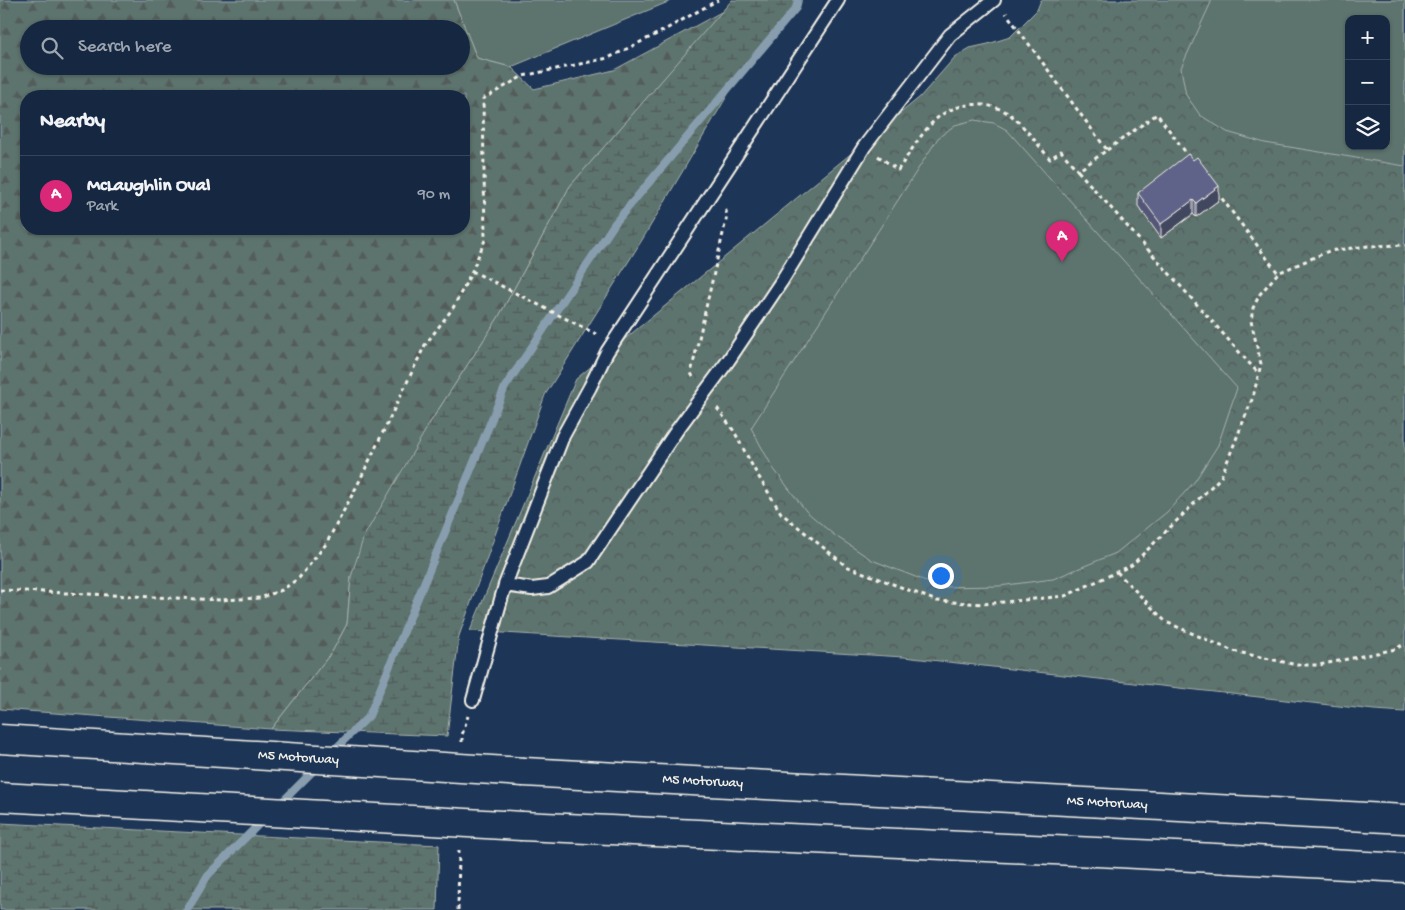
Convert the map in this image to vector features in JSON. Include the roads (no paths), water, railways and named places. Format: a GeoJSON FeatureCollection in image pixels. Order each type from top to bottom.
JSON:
{"type":"FeatureCollection","features":[{"type":"Feature","properties":{"kind":"highway","name":"M5 Motorway"},"geometry":{"type":"LineString","coordinates":[[0,739],[524,772],[1405,819]]}},
{"type":"Feature","properties":{"kind":"highway"},"geometry":{"type":"LineString","coordinates":[[0,797],[522,826],[1405,868]]}},
{"type":"Feature","properties":{"kind":"lane"},"geometry":{"type":"LineString","coordinates":[[473,700],[505,585],[562,436],[607,352],[838,0]]}},
{"type":"Feature","properties":{"kind":"lane"},"geometry":{"type":"LineString","coordinates":[[505,585],[532,589],[548,587],[588,562],[677,430],[728,361],[781,282],[864,148],[950,35],[998,4]]}},
{"type":"Feature","properties":{"kind":"waterway"},"geometry":{"type":"LineString","coordinates":[[331,753],[369,716],[505,387],[615,223],[796,8],[798,0]]}},
{"type":"Feature","properties":{"kind":"waterway"},"geometry":{"type":"LineString","coordinates":[[278,806],[318,766]]}},
{"type":"Feature","properties":{"kind":"waterway"},"geometry":{"type":"LineString","coordinates":[[187,910],[208,875],[264,819]]}},
{"type":"Feature","properties":{"kind":"place","name":"McLaughlin Oval"},"geometry":{"type":"Point","coordinates":[1062,262]}}]}
